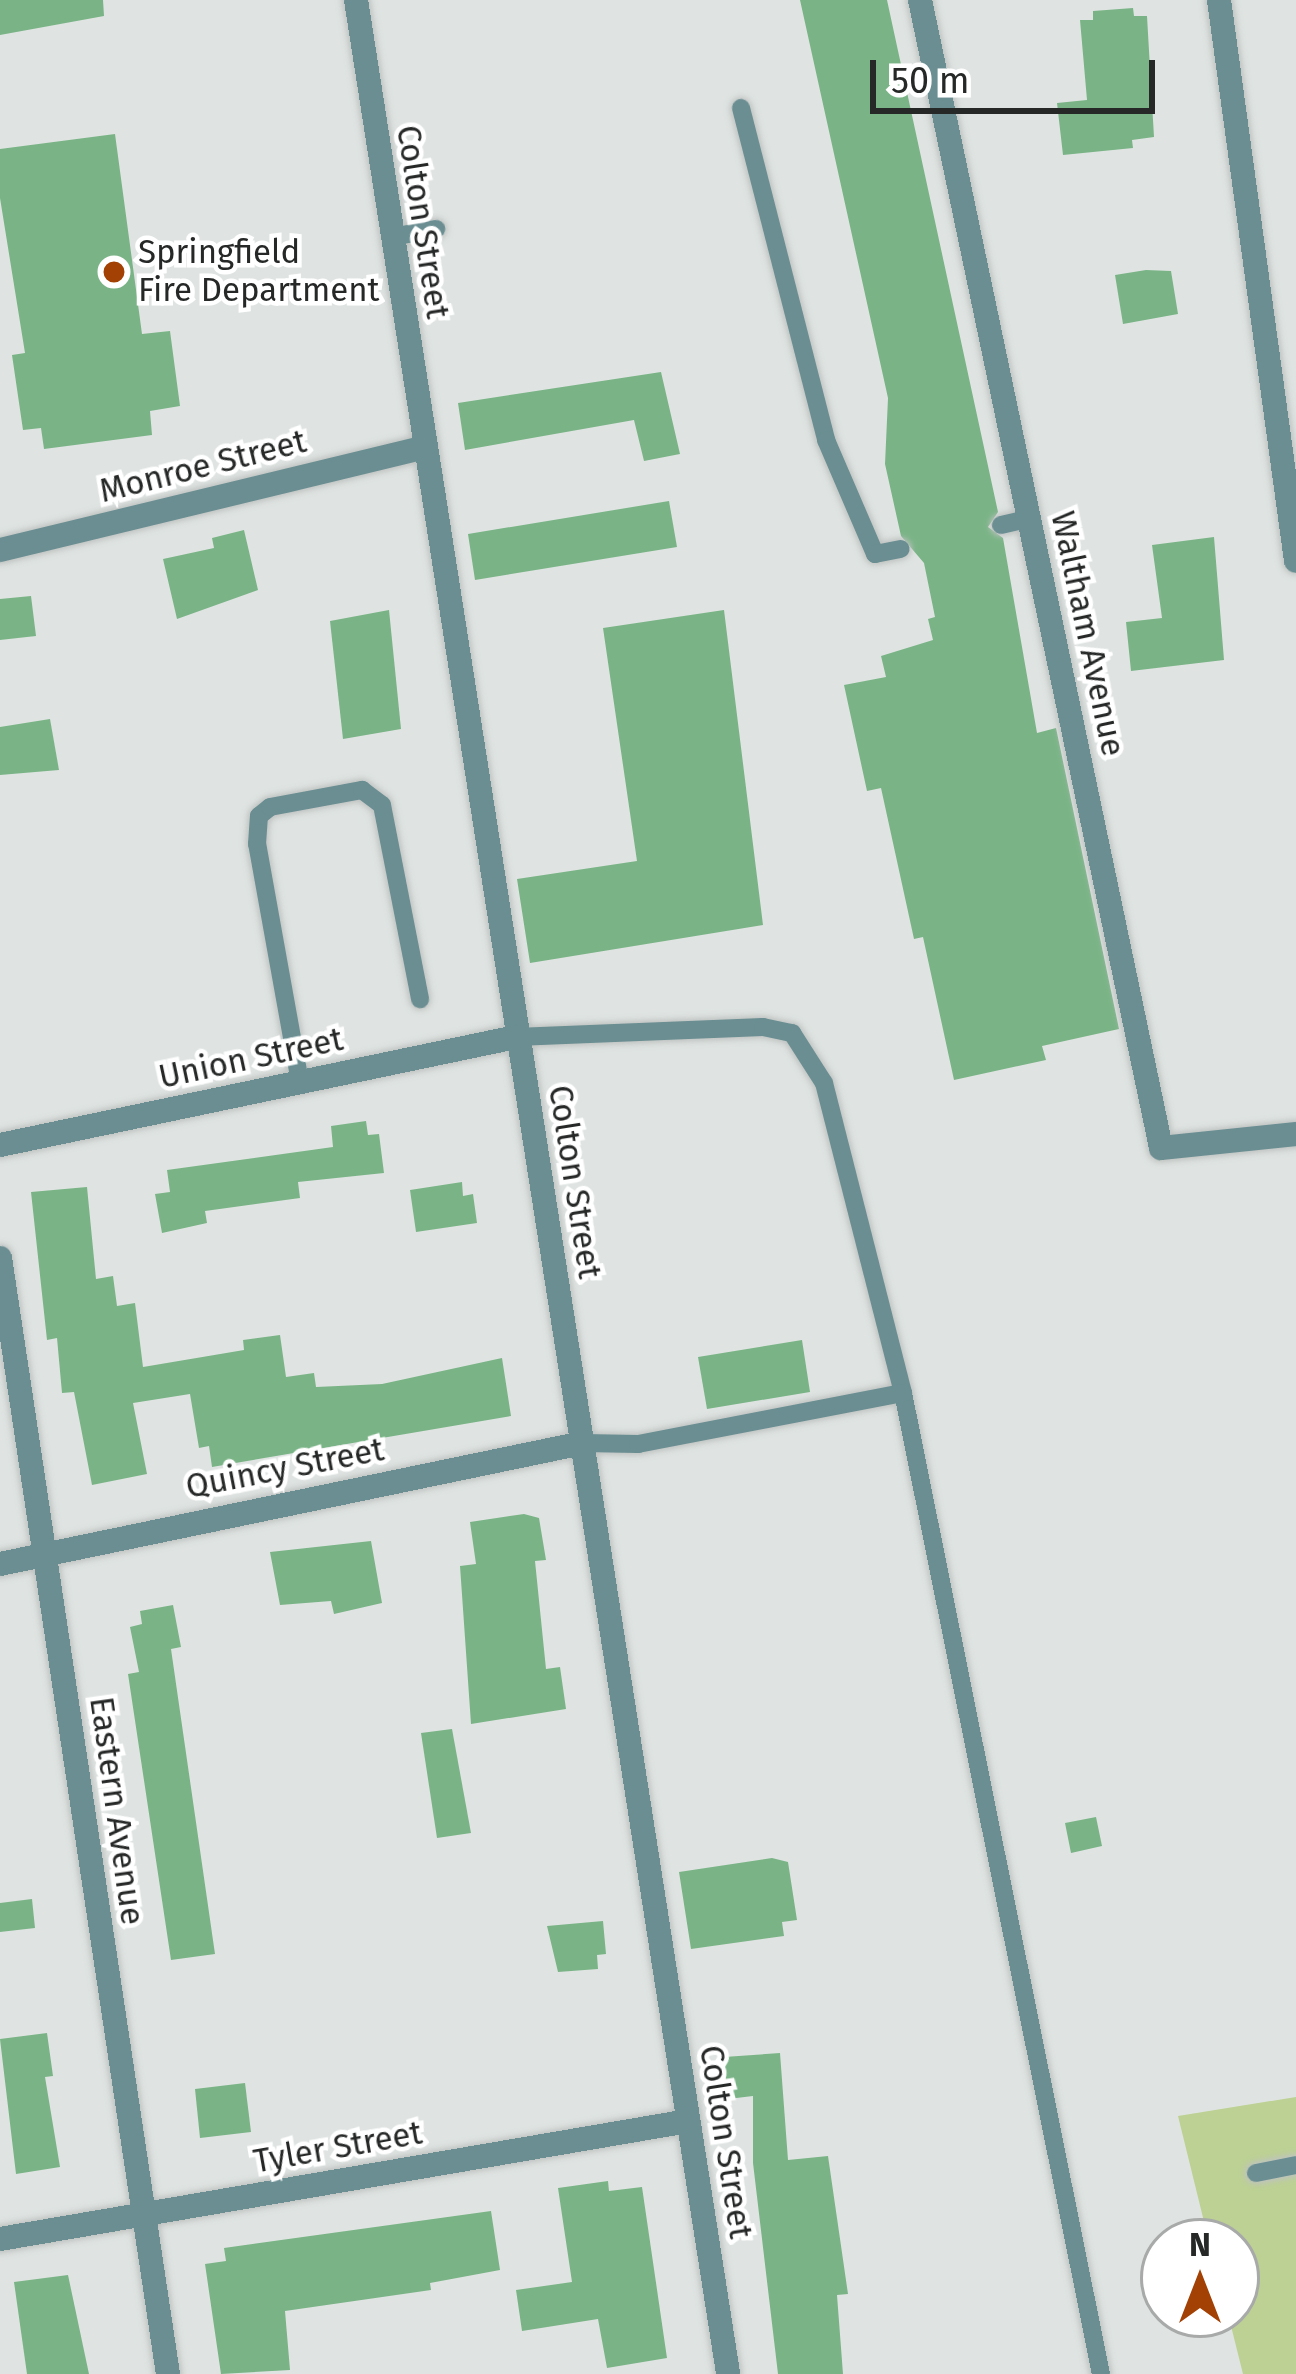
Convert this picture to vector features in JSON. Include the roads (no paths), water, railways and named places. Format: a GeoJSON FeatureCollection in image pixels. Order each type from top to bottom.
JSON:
{"type":"FeatureCollection","features":[{"type":"Feature","properties":{"kind":"street","name":"Colton Street"},"geometry":{"type":"LineString","coordinates":[[356,0],[422,448],[728,2374]]}},
{"type":"Feature","properties":{"kind":"street","name":"Waltham Avenue"},"geometry":{"type":"LineString","coordinates":[[920,0],[1160,1148],[1296,1133]]}},
{"type":"Feature","properties":{"kind":"street"},"geometry":{"type":"LineString","coordinates":[[1219,0],[1296,561]]}},
{"type":"Feature","properties":{"kind":"street","name":"Monroe Street"},"geometry":{"type":"LineString","coordinates":[[0,550],[422,448]]}},
{"type":"Feature","properties":{"kind":"street","name":"Union Street"},"geometry":{"type":"LineString","coordinates":[[0,1145],[517,1037]]}},
{"type":"Feature","properties":{"kind":"street","name":"Eastern Avenue"},"geometry":{"type":"LineString","coordinates":[[0,1258],[168,2374]]}},
{"type":"Feature","properties":{"kind":"street","name":"Quincy Street"},"geometry":{"type":"LineString","coordinates":[[0,1564],[583,1443]]}},
{"type":"Feature","properties":{"kind":"street","name":"Tyler Street"},"geometry":{"type":"LineString","coordinates":[[0,2239],[688,2121]]}},
{"type":"Feature","properties":{"kind":"lane"},"geometry":{"type":"LineString","coordinates":[[741,108],[826,440],[875,554],[901,549]]}},
{"type":"Feature","properties":{"kind":"lane"},"geometry":{"type":"LineString","coordinates":[[391,238],[436,229]]}},
{"type":"Feature","properties":{"kind":"lane"},"geometry":{"type":"LineString","coordinates":[[1000,525],[1028,519]]}},
{"type":"Feature","properties":{"kind":"lane"},"geometry":{"type":"LineString","coordinates":[[300,1082],[257,844],[260,816],[270,807],[362,790],[382,805],[420,999]]}},
{"type":"Feature","properties":{"kind":"lane"},"geometry":{"type":"LineString","coordinates":[[517,1037],[763,1027],[792,1033],[824,1084],[904,1394],[1101,2374]]}},
{"type":"Feature","properties":{"kind":"lane"},"geometry":{"type":"LineString","coordinates":[[583,1443],[638,1444],[904,1394]]}},
{"type":"Feature","properties":{"kind":"lane"},"geometry":{"type":"LineString","coordinates":[[1256,2173],[1296,2164]]}},
{"type":"Feature","properties":{"kind":"place","name":"Springfield Fire Department"},"geometry":{"type":"Point","coordinates":[114,272]}}]}
